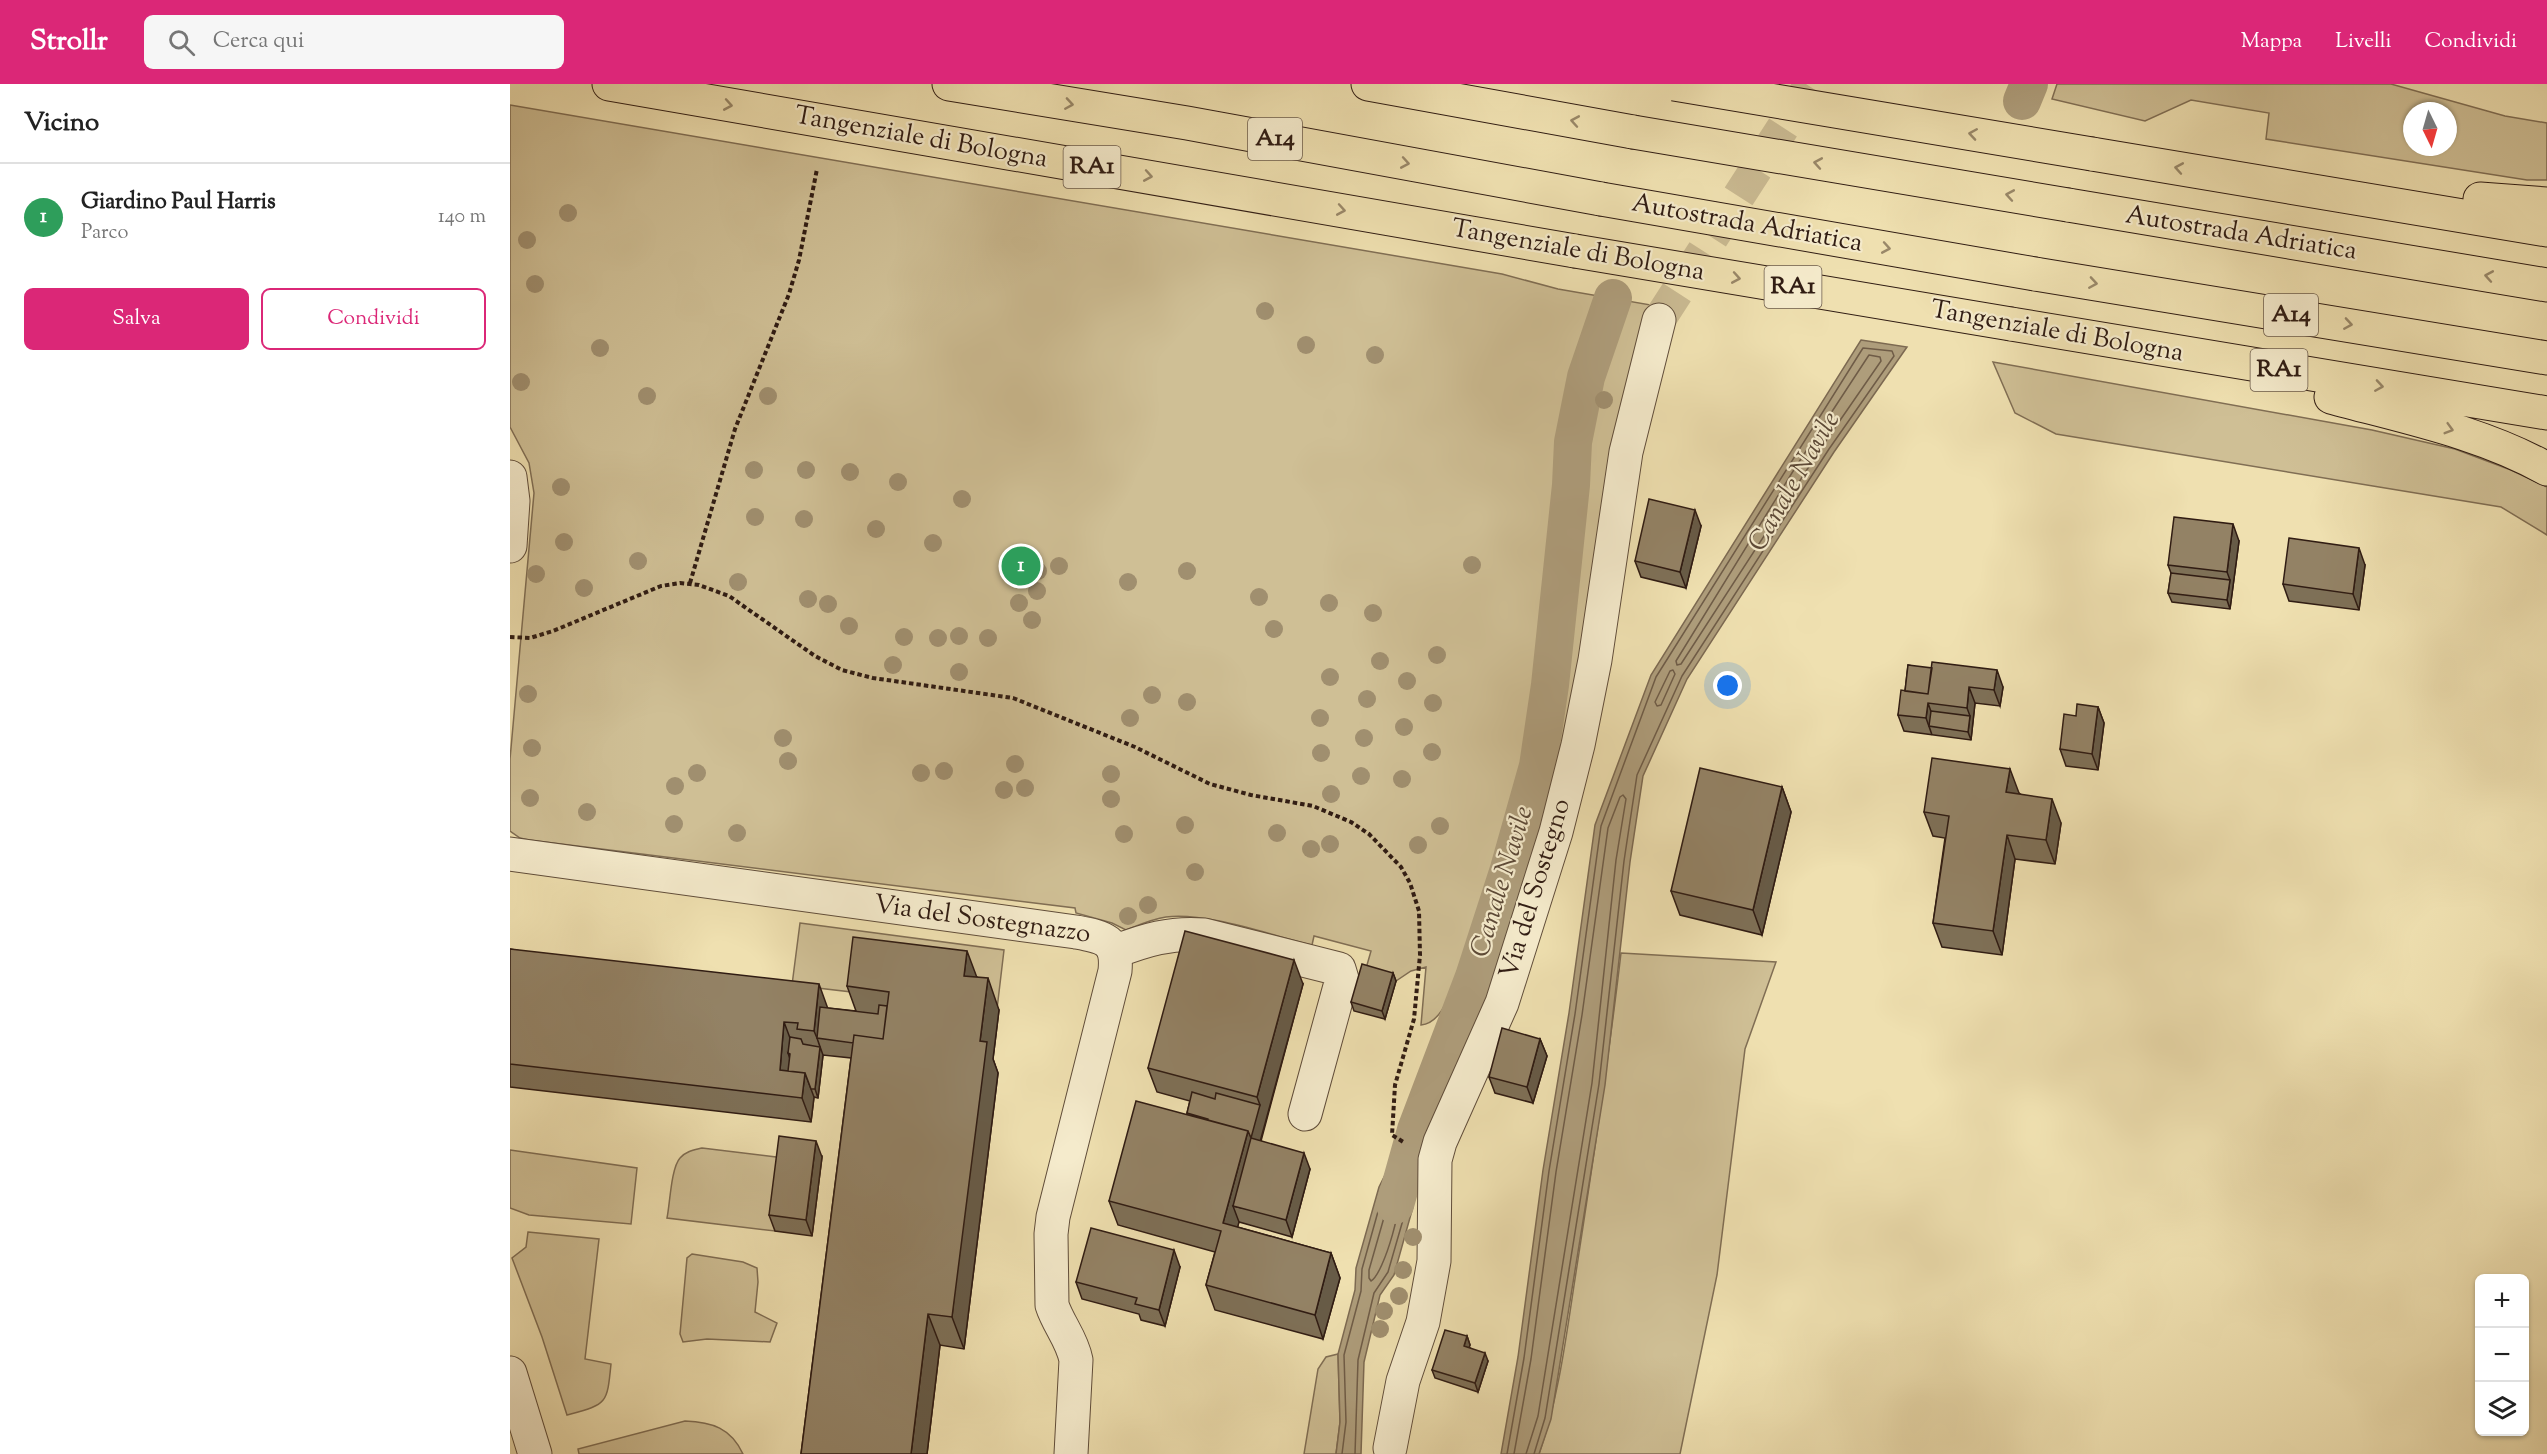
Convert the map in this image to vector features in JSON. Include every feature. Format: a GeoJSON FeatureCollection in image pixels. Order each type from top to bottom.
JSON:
{"type":"FeatureCollection","features":[{"type":"Feature","properties":{"kind":"highway","name":"Tangenziale di Bologna"},"geometry":{"type":"LineString","coordinates":[[609,84],[1575,251],[2547,413]]}},
{"type":"Feature","properties":{"kind":"highway","name":"Autostrada Adriatica"},"geometry":{"type":"LineString","coordinates":[[949,84],[1187,123],[1601,199],[2035,274],[2547,358]]}},
{"type":"Feature","properties":{"kind":"highway","name":"Autostrada Adriatica"},"geometry":{"type":"LineString","coordinates":[[1368,84],[1633,132],[2547,285]]}},
{"type":"Feature","properties":{"kind":"highway"},"geometry":{"type":"LineString","coordinates":[[1674,84],[2547,230]]}},
{"type":"Feature","properties":{"kind":"highway"},"geometry":{"type":"LineString","coordinates":[[2224,176],[2547,204]]}},
{"type":"Feature","properties":{"kind":"highway"},"geometry":{"type":"LineString","coordinates":[[2018,326],[2323,394],[2457,431],[2547,468]]}},
{"type":"Feature","properties":{"kind":"street","name":"Via del Sostegno"},"geometry":{"type":"LineString","coordinates":[[1390,1448],[1403,1381],[1423,1322],[1434,1261],[1435,1160],[1440,1142],[1502,1003],[1556,832],[1578,745],[1595,660],[1626,452],[1659,320]]}},
{"type":"Feature","properties":{"kind":"street"},"geometry":{"type":"LineString","coordinates":[[510,477],[513,501],[510,546]]}},
{"type":"Feature","properties":{"kind":"street","name":"Via del Sostegnazzo"},"geometry":{"type":"LineString","coordinates":[[510,854],[1076,932],[1100,936],[1111,945],[1114,952],[1115,971],[1051,1234],[1052,1305],[1074,1347],[1076,1360],[1071,1454]]}},
{"type":"Feature","properties":{"kind":"street"},"geometry":{"type":"LineString","coordinates":[[1114,952],[1167,934],[1187,933],[1204,935],[1339,969],[1342,979],[1305,1114]]}},
{"type":"Feature","properties":{"kind":"street"},"geometry":{"type":"LineString","coordinates":[[510,1373],[535,1454]]}},
{"type":"Feature","properties":{"kind":"path"},"geometry":{"type":"LineString","coordinates":[[690,583],[735,429],[792,283],[806,230],[817,169]]}},
{"type":"Feature","properties":{"kind":"path"},"geometry":{"type":"LineString","coordinates":[[510,637],[522,638],[553,632],[661,586],[690,583],[729,596],[806,650],[842,670],[873,678],[1013,698],[1135,747],[1210,784],[1251,795],[1313,806],[1351,822],[1369,834],[1401,867],[1410,882],[1417,903],[1420,955],[1414,1019],[1395,1085],[1392,1135]]}},
{"type":"Feature","properties":{"kind":"shaded area"},"geometry":{"type":"Polygon","coordinates":[[[2057,84],[2391,84],[2455,102],[2403,102],[2403,156],[2457,156],[2457,103],[2505,116],[2547,123],[2547,180],[2527,180],[2266,139],[2269,113],[2191,100],[2145,121],[2052,99],[2057,84]]]}},
{"type":"Feature","properties":{"kind":"shaded area"},"geometry":{"type":"Polygon","coordinates":[[[510,105],[1502,274],[1558,289],[1651,305],[1590,636],[1499,986],[1459,972],[1441,1012],[1429,1023],[1421,1025],[1426,967],[1411,971],[1396,981],[1365,972],[1371,951],[1314,936],[1312,945],[1239,925],[1182,916],[1161,918],[1126,930],[1112,923],[1076,913],[1075,908],[529,840],[520,838],[510,831],[510,759],[534,493],[529,463],[510,427],[510,105]]]}},
{"type":"Feature","properties":{"kind":"shaded area"},"geometry":{"type":"Polygon","coordinates":[[[1993,362],[2372,430],[2455,449],[2511,470],[2547,487],[2547,535],[2501,507],[2056,434],[2015,413],[1993,362]]]}},
{"type":"Feature","properties":{"kind":"shaded area"},"geometry":{"type":"Polygon","coordinates":[[[800,923],[1004,950],[997,1009],[792,985],[800,923]]]}},
{"type":"Feature","properties":{"kind":"shaded area"},"geometry":{"type":"Polygon","coordinates":[[[1621,953],[1776,962],[1745,1049],[1717,1275],[1680,1454],[1539,1454],[1558,1385],[1566,1337],[1601,1110],[1621,953]]]}},
{"type":"Feature","properties":{"kind":"shaded area"},"geometry":{"type":"Polygon","coordinates":[[[702,1148],[784,1158],[775,1231],[667,1218],[677,1163],[690,1151],[702,1148]]]}},
{"type":"Feature","properties":{"kind":"shaded area"},"geometry":{"type":"Polygon","coordinates":[[[510,1150],[637,1168],[631,1224],[529,1215],[510,1208],[510,1150]]]}},
{"type":"Feature","properties":{"kind":"shaded area"},"geometry":{"type":"Polygon","coordinates":[[[528,1232],[599,1239],[585,1359],[611,1364],[608,1388],[606,1395],[597,1405],[567,1415],[542,1337],[512,1258],[526,1247],[528,1232]]]}},
{"type":"Feature","properties":{"kind":"shaded area"},"geometry":{"type":"Polygon","coordinates":[[[692,1254],[743,1262],[757,1268],[755,1312],[777,1323],[770,1342],[707,1339],[683,1342],[680,1334],[687,1258],[692,1254]]]}},
{"type":"Feature","properties":{"kind":"shaded area"},"geometry":{"type":"Polygon","coordinates":[[[1338,1354],[1340,1422],[1336,1454],[1304,1454],[1318,1369],[1326,1357],[1338,1354]]]}},
{"type":"Feature","properties":{"kind":"shaded area"},"geometry":{"type":"Polygon","coordinates":[[[685,1421],[720,1428],[733,1438],[743,1454],[579,1454],[578,1449],[685,1421]]]}},
{"type":"Feature","properties":{"kind":"water"},"geometry":{"type":"Polygon","coordinates":[[[1861,340],[1907,347],[1834,452],[1687,679],[1643,776],[1630,862],[1605,1085],[1551,1419],[1539,1454],[1501,1454],[1518,1357],[1543,1170],[1569,1013],[1595,825],[1651,675],[1861,340]]]}},
{"type":"Feature","properties":{"kind":"water"},"geometry":{"type":"Polygon","coordinates":[[[1394,1148],[1421,1164],[1414,1184],[1413,1207],[1394,1275],[1380,1295],[1364,1362],[1361,1454],[1336,1454],[1340,1422],[1338,1354],[1355,1290],[1356,1268],[1379,1187],[1394,1148]]]}},
{"type":"Feature","properties":{"kind":"building"},"geometry":{"type":"Polygon","coordinates":[[[1649,499],[1695,510],[1680,572],[1635,561],[1649,499]]]}},
{"type":"Feature","properties":{"kind":"building"},"geometry":{"type":"Polygon","coordinates":[[[2174,517],[2233,524],[2227,572],[2168,565],[2174,517]]]}},
{"type":"Feature","properties":{"kind":"building"},"geometry":{"type":"Polygon","coordinates":[[[2289,538],[2359,548],[2353,594],[2283,584],[2289,538]]]}},
{"type":"Feature","properties":{"kind":"building"},"geometry":{"type":"Polygon","coordinates":[[[2171,573],[2230,580],[2227,600],[2168,593],[2171,573]]]}},
{"type":"Feature","properties":{"kind":"building"},"geometry":{"type":"Polygon","coordinates":[[[1932,662],[1997,670],[1994,690],[1969,687],[1967,708],[1928,703],[1926,718],[1898,715],[1901,690],[1928,694],[1932,662]]]}},
{"type":"Feature","properties":{"kind":"building"},"geometry":{"type":"Polygon","coordinates":[[[1908,665],[1932,668],[1928,694],[1905,691],[1908,665]]]}},
{"type":"Feature","properties":{"kind":"building"},"geometry":{"type":"Polygon","coordinates":[[[2077,704],[2098,707],[2092,754],[2060,749],[2064,714],[2076,716],[2077,704]]]}},
{"type":"Feature","properties":{"kind":"building"},"geometry":{"type":"Polygon","coordinates":[[[1931,711],[1970,716],[1968,732],[1929,726],[1931,711]]]}},
{"type":"Feature","properties":{"kind":"building"},"geometry":{"type":"Polygon","coordinates":[[[1932,758],[2010,769],[2006,792],[2052,799],[2046,840],[2007,835],[1993,931],[1933,923],[1949,816],[1924,812],[1932,758]]]}},
{"type":"Feature","properties":{"kind":"building"},"geometry":{"type":"Polygon","coordinates":[[[1700,768],[1782,787],[1753,910],[1671,891],[1700,768]]]}},
{"type":"Feature","properties":{"kind":"building"},"geometry":{"type":"Polygon","coordinates":[[[1185,931],[1294,960],[1257,1097],[1148,1068],[1185,931]]]}},
{"type":"Feature","properties":{"kind":"building"},"geometry":{"type":"Polygon","coordinates":[[[853,937],[967,951],[964,976],[988,978],[980,1041],[987,1042],[952,1317],[928,1314],[911,1454],[801,1454],[854,1035],[883,1039],[889,992],[847,986],[853,937]]]}},
{"type":"Feature","properties":{"kind":"building"},"geometry":{"type":"Polygon","coordinates":[[[510,949],[819,984],[814,1031],[797,1029],[798,1023],[784,1022],[780,1070],[805,1073],[802,1098],[510,1064],[510,949]]]}},
{"type":"Feature","properties":{"kind":"building"},"geometry":{"type":"Polygon","coordinates":[[[1362,964],[1393,973],[1382,1011],[1351,1002],[1362,964]]]}},
{"type":"Feature","properties":{"kind":"building"},"geometry":{"type":"Polygon","coordinates":[[[879,1005],[887,1006],[883,1039],[854,1035],[853,1043],[817,1038],[820,1007],[878,1014],[879,1005]]]}},
{"type":"Feature","properties":{"kind":"building"},"geometry":{"type":"Polygon","coordinates":[[[1502,1028],[1540,1039],[1527,1087],[1489,1077],[1502,1028]]]}},
{"type":"Feature","properties":{"kind":"building"},"geometry":{"type":"Polygon","coordinates":[[[790,1037],[801,1039],[803,1044],[820,1047],[815,1089],[811,1089],[805,1073],[788,1071],[790,1037]]]}},
{"type":"Feature","properties":{"kind":"building"},"geometry":{"type":"Polygon","coordinates":[[[1192,1092],[1215,1099],[1216,1093],[1260,1105],[1251,1138],[1248,1131],[1187,1113],[1192,1092]]]}},
{"type":"Feature","properties":{"kind":"building"},"geometry":{"type":"Polygon","coordinates":[[[1136,1101],[1248,1131],[1223,1223],[1331,1253],[1315,1315],[1206,1285],[1221,1231],[1109,1201],[1136,1101]]]}},
{"type":"Feature","properties":{"kind":"building"},"geometry":{"type":"Polygon","coordinates":[[[779,1136],[816,1141],[806,1220],[769,1215],[779,1136]]]}},
{"type":"Feature","properties":{"kind":"building"},"geometry":{"type":"Polygon","coordinates":[[[1251,1138],[1304,1153],[1286,1220],[1233,1206],[1251,1138]]]}},
{"type":"Feature","properties":{"kind":"building"},"geometry":{"type":"Polygon","coordinates":[[[1091,1228],[1174,1250],[1159,1310],[1135,1304],[1137,1298],[1076,1282],[1091,1228]]]}},
{"type":"Feature","properties":{"kind":"building"},"geometry":{"type":"Polygon","coordinates":[[[1445,1330],[1467,1336],[1464,1346],[1485,1353],[1475,1383],[1432,1370],[1445,1330]]]}},
{"type":"Feature","properties":{"kind":"waterway","name":"Canale Navile"},"geometry":{"type":"LineString","coordinates":[[2022,101],[2029,84]]}},
{"type":"Feature","properties":{"kind":"waterway","name":"Canale Navile"},"geometry":{"type":"LineString","coordinates":[[1395,1205],[1416,1130],[1474,977],[1509,869],[1538,766],[1550,685],[1571,485],[1573,442],[1586,377],[1613,298]]}},
{"type":"Feature","properties":{"kind":"tunnel"},"geometry":{"type":"LineString","coordinates":[[1659,320],[1811,84]]}},
{"type":"Feature","properties":{"kind":"place","name":"Giardino Paul Harris"},"geometry":{"type":"Point","coordinates":[1021,566]}}]}
